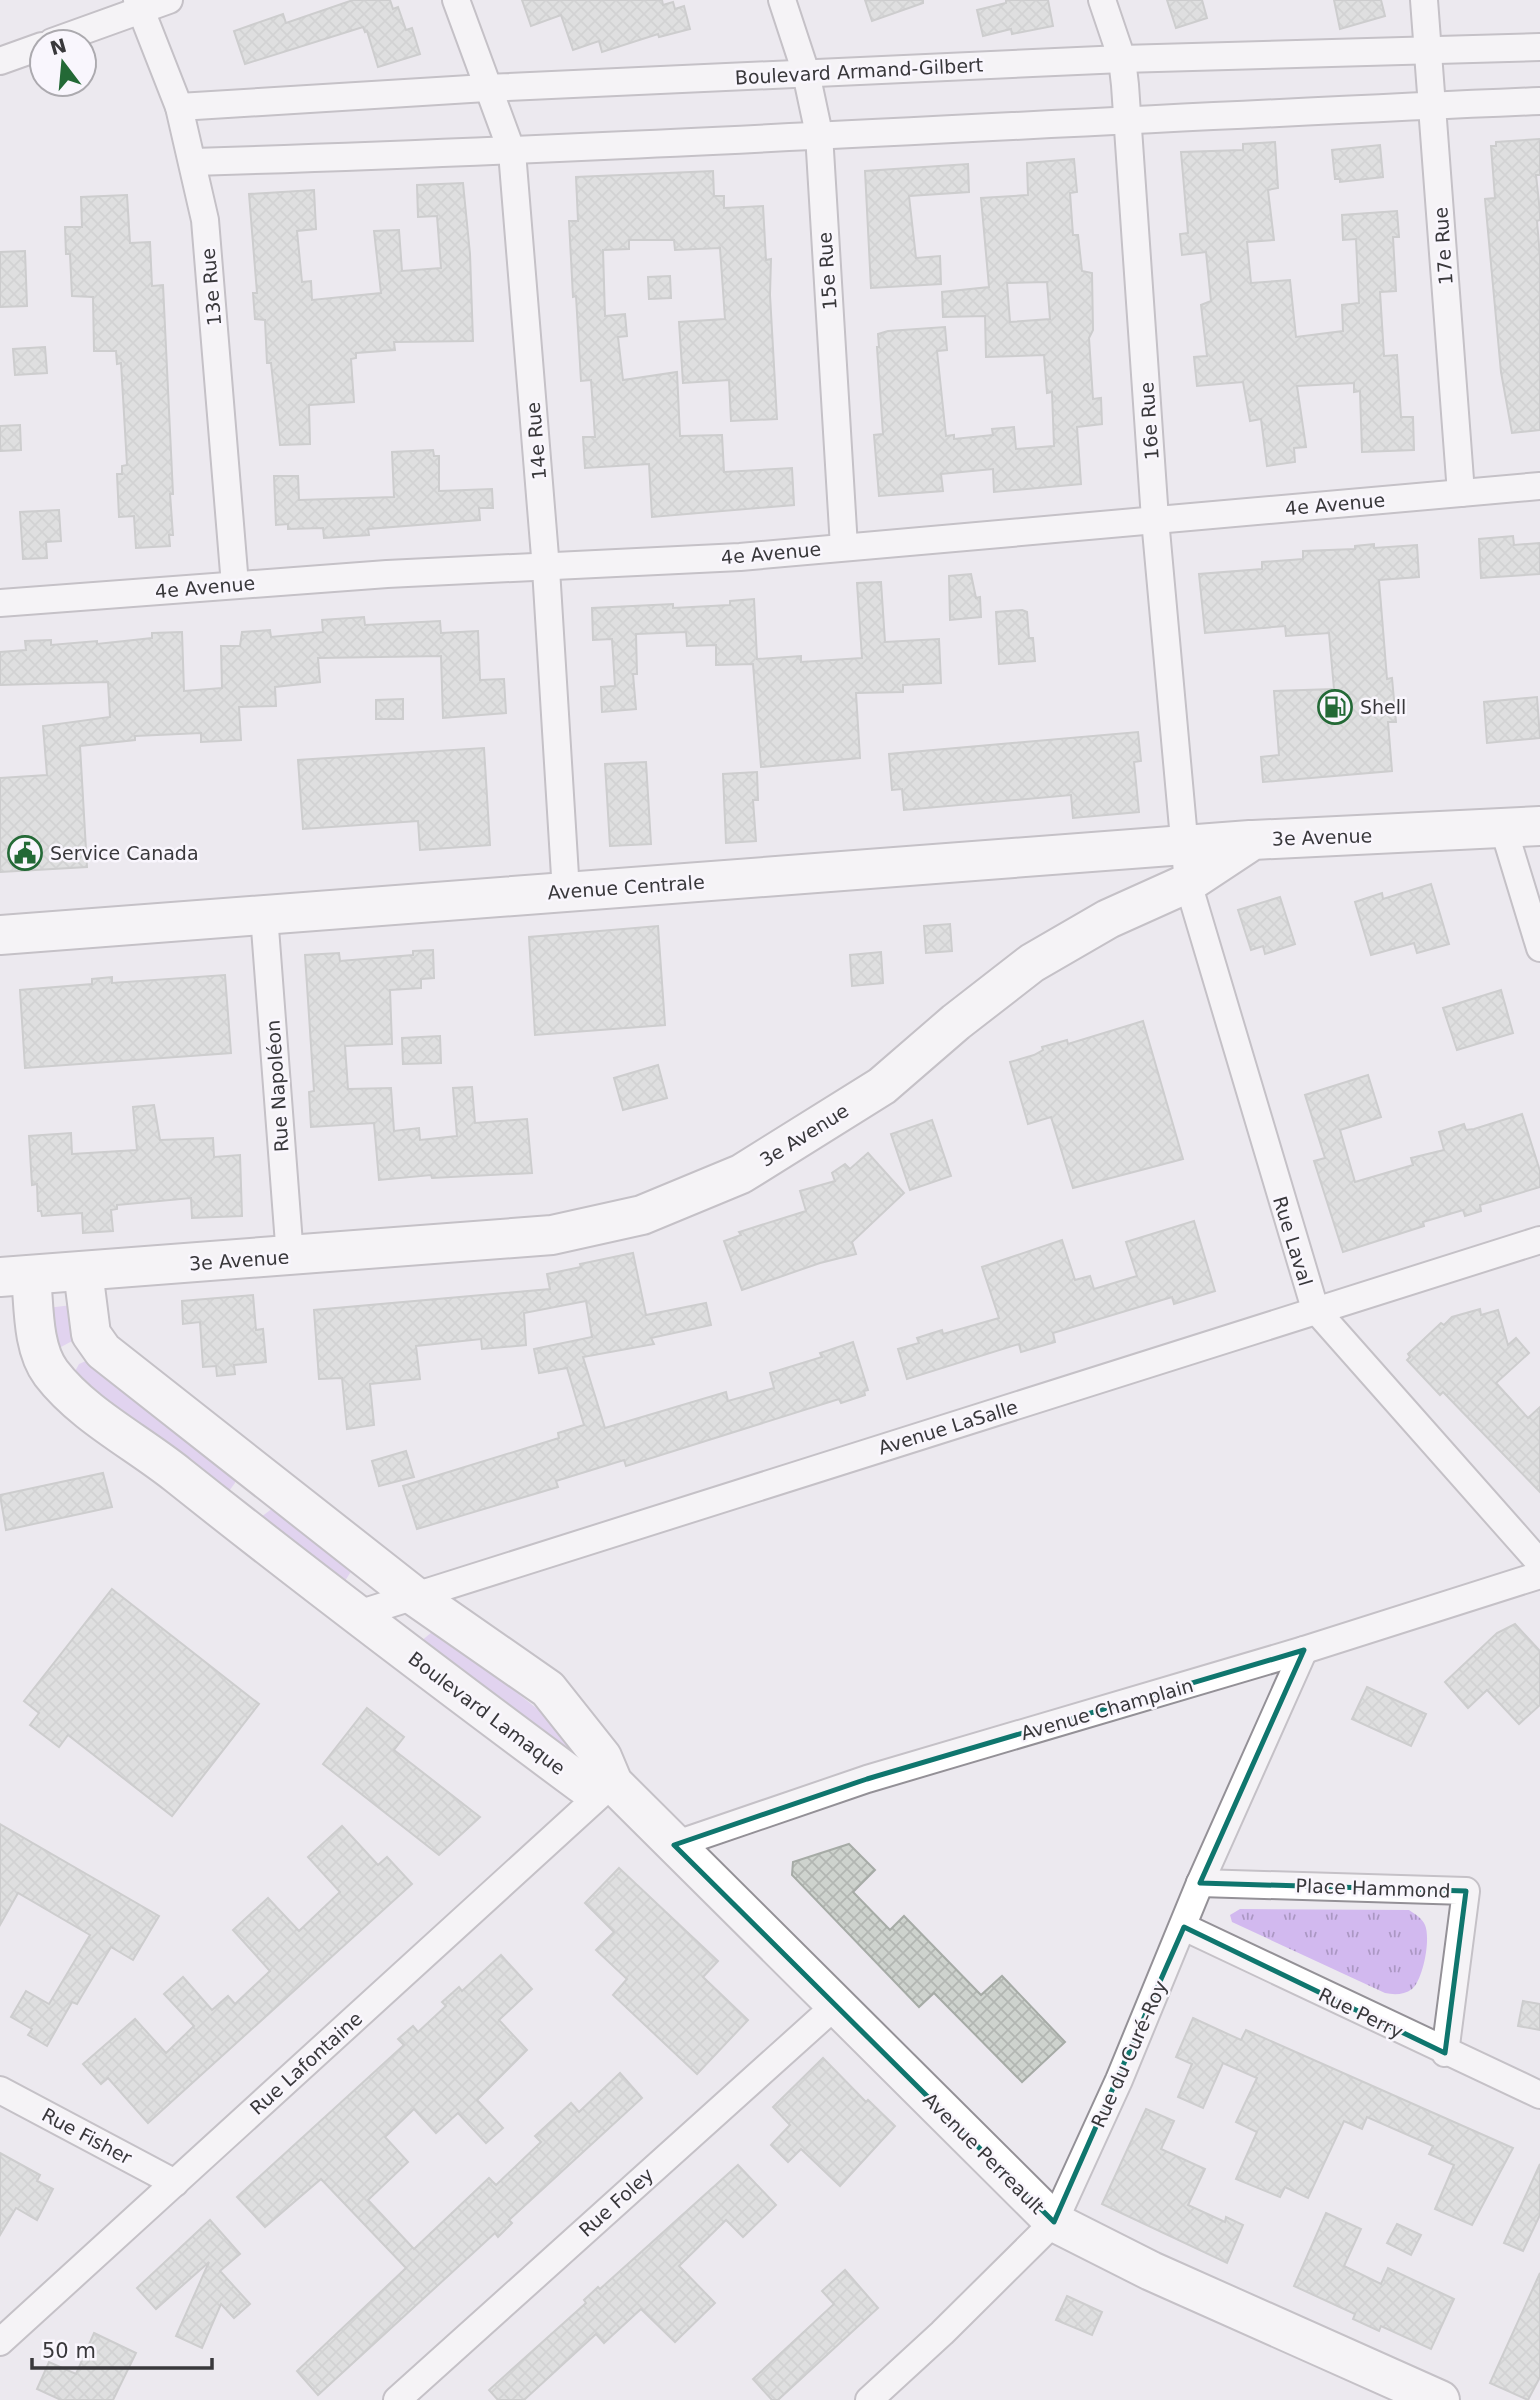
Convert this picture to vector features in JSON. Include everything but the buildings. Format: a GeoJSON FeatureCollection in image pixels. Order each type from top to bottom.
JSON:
{"type":"FeatureCollection","features":[{"type":"Feature","properties":{"kind":"street"},"geometry":{"type":"LineString","coordinates":[[85,28],[138,5],[169,0]]}},
{"type":"Feature","properties":{"kind":"street","name":"14e Rue"},"geometry":{"type":"LineString","coordinates":[[456,0],[486,88],[512,152],[546,569],[566,892]]}},
{"type":"Feature","properties":{"kind":"street","name":"15e Rue"},"geometry":{"type":"LineString","coordinates":[[782,0],[806,73],[819,134],[844,547]]}},
{"type":"Feature","properties":{"kind":"street","name":"16e Rue"},"geometry":{"type":"LineString","coordinates":[[1102,0],[1122,59],[1155,519],[1183,845]]}},
{"type":"Feature","properties":{"kind":"street","name":"17e Rue"},"geometry":{"type":"LineString","coordinates":[[1424,0],[1461,493]]}},
{"type":"Feature","properties":{"kind":"street","name":"13e Rue"},"geometry":{"type":"LineString","coordinates":[[138,5],[179,107],[194,162],[205,220],[235,585]]}},
{"type":"Feature","properties":{"kind":"street","name":"Boulevard Armand-Gilbert"},"geometry":{"type":"LineString","coordinates":[[179,107],[486,88],[1122,59],[1540,47]]}},
{"type":"Feature","properties":{"kind":"street"},"geometry":{"type":"LineString","coordinates":[[0,61],[28,51]]}},
{"type":"Feature","properties":{"kind":"street"},"geometry":{"type":"LineString","coordinates":[[194,162],[512,152],[819,134],[1128,123],[1540,101]]}},
{"type":"Feature","properties":{"kind":"street","name":"4e Avenue"},"geometry":{"type":"LineString","coordinates":[[0,603],[387,574],[546,569],[740,557],[1540,486]]}},
{"type":"Feature","properties":{"kind":"street"},"geometry":{"type":"LineString","coordinates":[[1522,828],[1540,948]]}},
{"type":"Feature","properties":{"kind":"street","name":"3e Avenue"},"geometry":{"type":"LineString","coordinates":[[16,1276],[552,1235],[642,1215],[699,1193],[792,1144],[882,1086],[956,1021],[1032,963],[1108,919],[1188,883],[1252,839],[1522,828]]}},
{"type":"Feature","properties":{"kind":"street","name":"Avenue Centrale"},"geometry":{"type":"LineString","coordinates":[[0,935],[1252,839]]}},
{"type":"Feature","properties":{"kind":"street","name":"Rue Laval"},"geometry":{"type":"LineString","coordinates":[[1183,845],[1188,883],[1315,1309],[1540,1563]]}},
{"type":"Feature","properties":{"kind":"street","name":"Rue Napoléon"},"geometry":{"type":"LineString","coordinates":[[264,915],[290,1257]]}},
{"type":"Feature","properties":{"kind":"street","name":"Avenue LaSalle"},"geometry":{"type":"LineString","coordinates":[[355,1615],[1540,1240]]}},
{"type":"Feature","properties":{"kind":"street","name":"Boulevard Lamaque"},"geometry":{"type":"LineString","coordinates":[[16,1276],[40,1351],[49,1370],[69,1394],[157,1457],[355,1615],[582,1784],[613,1783],[602,1756],[548,1689],[413,1595],[103,1351],[91,1334],[83,1271]]}},
{"type":"Feature","properties":{"kind":"street","name":"Avenue Champlain"},"geometry":{"type":"LineString","coordinates":[[674,1845],[867,1779],[1304,1650],[1540,1575]]}},
{"type":"Feature","properties":{"kind":"street","name":"Rue du Curé-Roy"},"geometry":{"type":"LineString","coordinates":[[869,2400],[942,2333],[1054,2222],[1304,1650]]}},
{"type":"Feature","properties":{"kind":"street","name":"Avenue Perreault"},"geometry":{"type":"LineString","coordinates":[[613,1783],[1054,2222],[1151,2271],[1440,2400]]}},
{"type":"Feature","properties":{"kind":"street","name":"Rue Lafontaine"},"geometry":{"type":"LineString","coordinates":[[0,2342],[613,1783]]}},
{"type":"Feature","properties":{"kind":"street","name":"Place Hammond"},"geometry":{"type":"LineString","coordinates":[[1200,1883],[1466,1891],[1445,2053]]}},
{"type":"Feature","properties":{"kind":"street","name":"Rue Perry"},"geometry":{"type":"LineString","coordinates":[[1184,1927],[1445,2053],[1540,2095]]}},
{"type":"Feature","properties":{"kind":"street","name":"Rue Foley"},"geometry":{"type":"LineString","coordinates":[[397,2400],[836,2006]]}},
{"type":"Feature","properties":{"kind":"street","name":"Rue Fisher"},"geometry":{"type":"LineString","coordinates":[[0,2090],[175,2183]]}},
{"type":"Feature","properties":{"kind":"highlighted area"},"geometry":{"type":"Polygon","coordinates":[[[1304,1650],[1200,1883],[1466,1891],[1445,2053],[1184,1927],[1054,2222],[674,1845],[867,1779],[1304,1650]]]}},
{"type":"Feature","properties":{"kind":"green space"},"geometry":{"type":"Polygon","coordinates":[[[72,1305],[76,1339],[61,1347],[55,1345],[47,1308],[72,1305]]]}},
{"type":"Feature","properties":{"kind":"green space"},"geometry":{"type":"Polygon","coordinates":[[[88,1360],[235,1476],[235,1483],[229,1491],[73,1375],[79,1364],[88,1360]]]}},
{"type":"Feature","properties":{"kind":"green space"},"geometry":{"type":"Polygon","coordinates":[[[273,1508],[352,1570],[343,1584],[261,1517],[273,1508]]]}},
{"type":"Feature","properties":{"kind":"green space"},"geometry":{"type":"Polygon","coordinates":[[[432,1632],[445,1636],[582,1744],[581,1764],[420,1642],[432,1632]]]}},
{"type":"Feature","properties":{"kind":"green space"},"geometry":{"type":"Polygon","coordinates":[[[1240,1909],[1409,1910],[1422,1920],[1427,1931],[1420,1977],[1409,1991],[1399,1994],[1385,1993],[1232,1922],[1230,1915],[1240,1909]]]}},
{"type":"Feature","properties":{"kind":"place","name":"Shell"},"geometry":{"type":"Point","coordinates":[1335,707]}},
{"type":"Feature","properties":{"kind":"place","name":"Service Canada"},"geometry":{"type":"Point","coordinates":[25,853]}}]}
